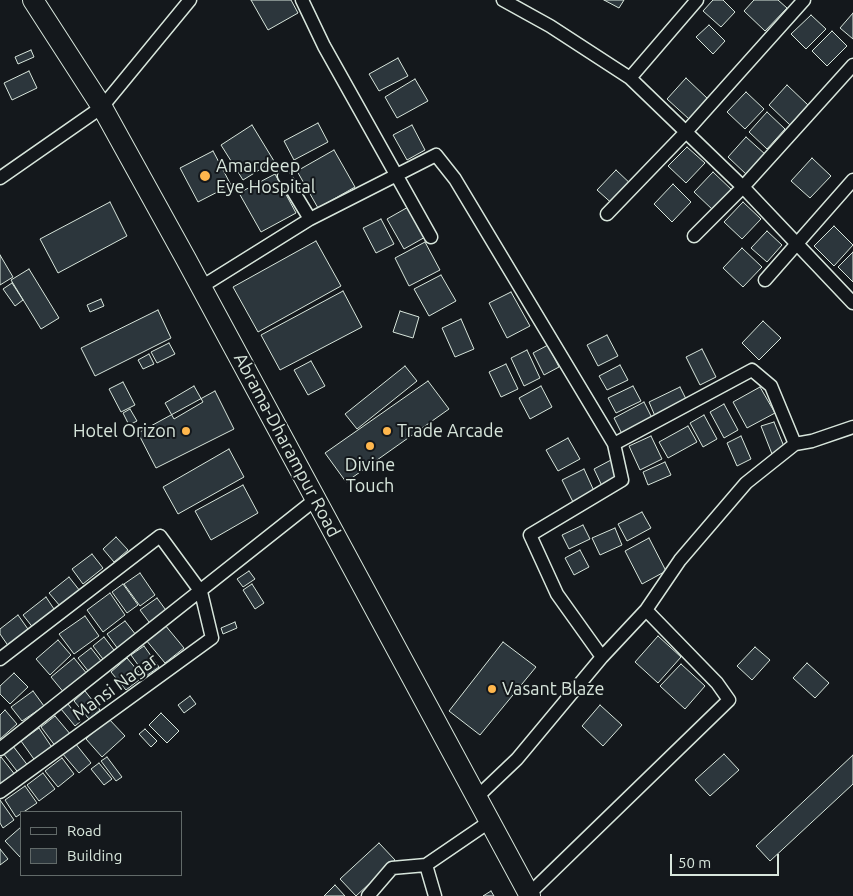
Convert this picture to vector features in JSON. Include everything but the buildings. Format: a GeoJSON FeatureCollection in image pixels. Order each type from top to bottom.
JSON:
{"type":"FeatureCollection","features":[{"type":"Feature","properties":{"kind":"main road","name":"Abrama-Dharampur Road"},"geometry":{"type":"LineString","coordinates":[[33,0],[102,107],[201,286],[530,895]]}},
{"type":"Feature","properties":{"kind":"street"},"geometry":{"type":"LineString","coordinates":[[0,178],[102,107],[190,0]]}},
{"type":"Feature","properties":{"kind":"street"},"geometry":{"type":"LineString","coordinates":[[302,0],[324,46],[430,237]]}},
{"type":"Feature","properties":{"kind":"street"},"geometry":{"type":"LineString","coordinates":[[503,0],[550,26],[630,78],[743,188],[853,303]]}},
{"type":"Feature","properties":{"kind":"street"},"geometry":{"type":"LineString","coordinates":[[630,78],[697,0]]}},
{"type":"Feature","properties":{"kind":"street"},"geometry":{"type":"LineString","coordinates":[[607,214],[685,133],[804,0]]}},
{"type":"Feature","properties":{"kind":"street"},"geometry":{"type":"LineString","coordinates":[[694,236],[743,188],[853,65]]}},
{"type":"Feature","properties":{"kind":"street"},"geometry":{"type":"LineString","coordinates":[[201,286],[310,219],[436,155],[455,179],[614,444],[622,480],[530,536],[557,594],[602,657]]}},
{"type":"Feature","properties":{"kind":"street"},"geometry":{"type":"LineString","coordinates":[[284,176],[310,219]]}},
{"type":"Feature","properties":{"kind":"street"},"geometry":{"type":"LineString","coordinates":[[765,280],[853,180]]}},
{"type":"Feature","properties":{"kind":"street"},"geometry":{"type":"LineString","coordinates":[[614,444],[752,370],[771,386],[795,444]]}},
{"type":"Feature","properties":{"kind":"street"},"geometry":{"type":"LineString","coordinates":[[476,798],[517,760],[602,657],[646,610],[680,560],[746,483],[795,444],[812,441],[853,427]]}},
{"type":"Feature","properties":{"kind":"street","name":"Mansi Nagar"},"geometry":{"type":"LineString","coordinates":[[0,749],[201,592],[316,499]]}},
{"type":"Feature","properties":{"kind":"street","name":"Mansi Nagar"},"geometry":{"type":"LineString","coordinates":[[0,659],[160,536],[201,592],[212,638],[0,792]]}},
{"type":"Feature","properties":{"kind":"street"},"geometry":{"type":"LineString","coordinates":[[530,895],[729,700],[717,683],[646,610]]}},
{"type":"Feature","properties":{"kind":"street"},"geometry":{"type":"LineString","coordinates":[[368,896],[392,868],[426,865],[489,822]]}},
{"type":"Feature","properties":{"kind":"street"},"geometry":{"type":"LineString","coordinates":[[426,865],[435,896]]}},
{"type":"Feature","properties":{"kind":"place","name":"Amardeep Eye Hospital"},"geometry":{"type":"Point","coordinates":[205,176]}},
{"type":"Feature","properties":{"kind":"place","name":"Hotel Orizon"},"geometry":{"type":"Point","coordinates":[186,431]}},
{"type":"Feature","properties":{"kind":"place","name":"Trade Arcade"},"geometry":{"type":"Point","coordinates":[387,431]}},
{"type":"Feature","properties":{"kind":"place","name":"Divine Touch"},"geometry":{"type":"Point","coordinates":[370,446]}},
{"type":"Feature","properties":{"kind":"place","name":"Vasant Blaze"},"geometry":{"type":"Point","coordinates":[492,689]}}]}
